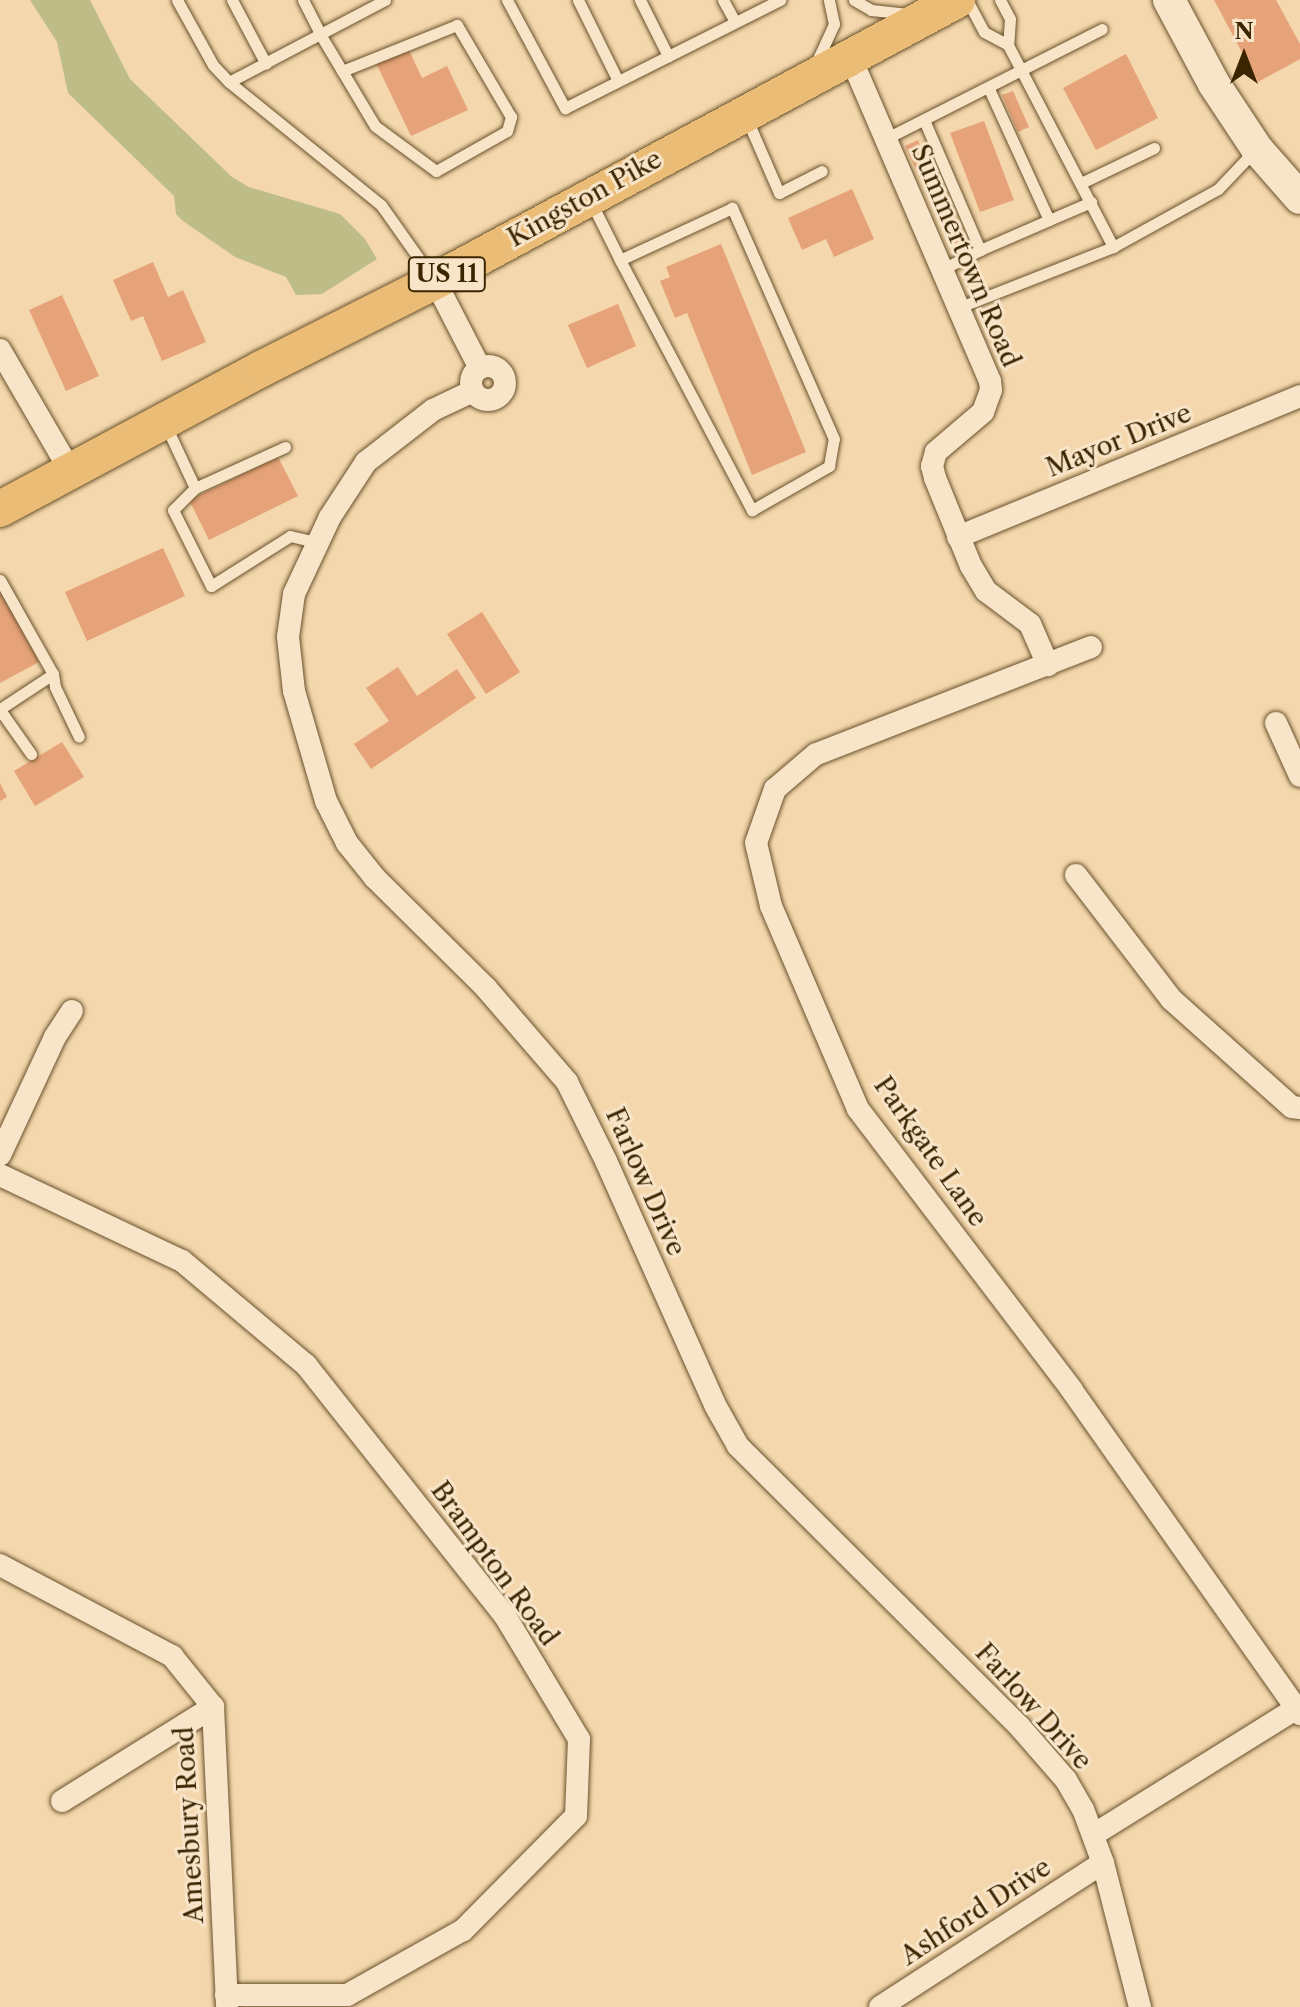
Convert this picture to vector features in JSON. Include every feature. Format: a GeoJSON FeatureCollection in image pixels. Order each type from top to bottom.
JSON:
{"type":"FeatureCollection","features":[{"type":"Feature","properties":{"kind":"main road","name":"Kingston Pike"},"geometry":{"type":"LineString","coordinates":[[0,509],[435,281],[943,8]]}},
{"type":"Feature","properties":{"kind":"street"},"geometry":{"type":"LineString","coordinates":[[1169,0],[1214,84],[1257,149],[1300,198]]}},
{"type":"Feature","properties":{"kind":"street","name":"Summertown Road"},"geometry":{"type":"LineString","coordinates":[[850,56],[960,307],[991,390],[983,412],[936,452],[932,466],[958,537],[986,591],[1030,624],[1048,665]]}},
{"type":"Feature","properties":{"kind":"street","name":"Farlow Drive"},"geometry":{"type":"LineString","coordinates":[[435,281],[480,368],[496,368],[503,376],[505,386],[500,396],[489,401],[473,391],[433,410],[366,462],[317,542],[294,594],[288,637],[290,664],[314,766],[326,801],[347,843],[375,878],[496,999],[567,1082],[606,1161],[715,1405],[738,1446],[1044,1753],[1066,1780],[1103,1863],[1140,2007]]}},
{"type":"Feature","properties":{"kind":"street"},"geometry":{"type":"LineString","coordinates":[[0,350],[71,472]]}},
{"type":"Feature","properties":{"kind":"street"},"geometry":{"type":"LineString","coordinates":[[473,391],[472,376],[480,368]]}},
{"type":"Feature","properties":{"kind":"street","name":"Mayor Drive"},"geometry":{"type":"LineString","coordinates":[[958,537],[1300,396]]}},
{"type":"Feature","properties":{"kind":"street","name":"Parkgate Lane"},"geometry":{"type":"LineString","coordinates":[[1091,647],[816,754],[775,789],[756,843],[771,906],[858,1109],[1071,1389],[1298,1711]]}},
{"type":"Feature","properties":{"kind":"street"},"geometry":{"type":"LineString","coordinates":[[1276,723],[1300,776]]}},
{"type":"Feature","properties":{"kind":"street"},"geometry":{"type":"LineString","coordinates":[[1076,875],[1171,999],[1292,1107],[1300,1108]]}},
{"type":"Feature","properties":{"kind":"street"},"geometry":{"type":"LineString","coordinates":[[0,1155],[55,1037],[72,1011]]}},
{"type":"Feature","properties":{"kind":"street","name":"Brampton Road"},"geometry":{"type":"LineString","coordinates":[[0,1175],[182,1261],[306,1365],[505,1616],[579,1739],[576,1816],[463,1930],[347,1995],[227,2001]]}},
{"type":"Feature","properties":{"kind":"street","name":"Amesbury Road"},"geometry":{"type":"LineString","coordinates":[[0,1565],[172,1656],[213,1707],[227,2001]]}},
{"type":"Feature","properties":{"kind":"street"},"geometry":{"type":"LineString","coordinates":[[62,1801],[213,1707]]}},
{"type":"Feature","properties":{"kind":"street"},"geometry":{"type":"LineString","coordinates":[[1093,1835],[1298,1711]]}},
{"type":"Feature","properties":{"kind":"street","name":"Ashford Drive"},"geometry":{"type":"LineString","coordinates":[[880,2007],[1103,1863]]}},
{"type":"Feature","properties":{"kind":"lane"},"geometry":{"type":"LineString","coordinates":[[177,0],[213,65],[229,82],[381,205],[435,281]]}},
{"type":"Feature","properties":{"kind":"lane"},"geometry":{"type":"LineString","coordinates":[[232,0],[266,64]]}},
{"type":"Feature","properties":{"kind":"lane"},"geometry":{"type":"LineString","coordinates":[[303,0],[320,34],[342,71],[375,126],[436,171],[507,131],[511,117],[457,25],[342,71]]}},
{"type":"Feature","properties":{"kind":"lane"},"geometry":{"type":"LineString","coordinates":[[229,82],[320,34],[368,4],[385,0]]}},
{"type":"Feature","properties":{"kind":"lane"},"geometry":{"type":"LineString","coordinates":[[507,0],[565,108],[780,0]]}},
{"type":"Feature","properties":{"kind":"lane"},"geometry":{"type":"LineString","coordinates":[[578,0],[618,81]]}},
{"type":"Feature","properties":{"kind":"lane"},"geometry":{"type":"LineString","coordinates":[[640,0],[668,56]]}},
{"type":"Feature","properties":{"kind":"lane"},"geometry":{"type":"LineString","coordinates":[[723,0],[735,22]]}},
{"type":"Feature","properties":{"kind":"lane"},"geometry":{"type":"LineString","coordinates":[[806,80],[831,36],[834,24],[829,0]]}},
{"type":"Feature","properties":{"kind":"lane"},"geometry":{"type":"LineString","coordinates":[[854,0],[888,14],[943,8]]}},
{"type":"Feature","properties":{"kind":"lane"},"geometry":{"type":"LineString","coordinates":[[967,0],[984,32],[1008,45]]}},
{"type":"Feature","properties":{"kind":"lane"},"geometry":{"type":"LineString","coordinates":[[1000,0],[1010,19],[1008,45],[1113,247]]}},
{"type":"Feature","properties":{"kind":"lane"},"geometry":{"type":"LineString","coordinates":[[885,139],[1102,29]]}},
{"type":"Feature","properties":{"kind":"lane"},"geometry":{"type":"LineString","coordinates":[[988,87],[1049,220]]}},
{"type":"Feature","properties":{"kind":"lane"},"geometry":{"type":"LineString","coordinates":[[744,113],[779,193],[822,171]]}},
{"type":"Feature","properties":{"kind":"lane"},"geometry":{"type":"LineString","coordinates":[[924,120],[980,250]]}},
{"type":"Feature","properties":{"kind":"lane"},"geometry":{"type":"LineString","coordinates":[[1081,183],[1154,148]]}},
{"type":"Feature","properties":{"kind":"lane"},"geometry":{"type":"LineString","coordinates":[[960,307],[1113,247],[1218,189],[1257,149]]}},
{"type":"Feature","properties":{"kind":"lane"},"geometry":{"type":"LineString","coordinates":[[589,198],[620,260],[752,510],[829,466],[834,439],[732,208],[620,260]]}},
{"type":"Feature","properties":{"kind":"lane"},"geometry":{"type":"LineString","coordinates":[[943,269],[1091,202]]}},
{"type":"Feature","properties":{"kind":"lane"},"geometry":{"type":"LineString","coordinates":[[164,421],[195,488]]}},
{"type":"Feature","properties":{"kind":"lane"},"geometry":{"type":"LineString","coordinates":[[285,447],[195,488],[173,510],[211,586],[290,536],[317,542]]}},
{"type":"Feature","properties":{"kind":"lane"},"geometry":{"type":"LineString","coordinates":[[0,580],[53,674],[55,687],[79,737]]}},
{"type":"Feature","properties":{"kind":"lane"},"geometry":{"type":"LineString","coordinates":[[31,754],[0,710],[53,674]]}},
{"type":"Feature","properties":{"kind":"shaded area"},"geometry":{"type":"Polygon","coordinates":[[[30,0],[90,0],[130,79],[232,177],[249,187],[340,214],[365,239],[377,259],[322,294],[296,295],[286,277],[235,257],[183,221],[176,214],[174,196],[68,93],[57,42],[30,0]]]}},
{"type":"Feature","properties":{"kind":"building"},"geometry":{"type":"Polygon","coordinates":[[[1214,0],[1276,0],[1300,44],[1300,59],[1258,82],[1214,0]]]}},
{"type":"Feature","properties":{"kind":"building"},"geometry":{"type":"Polygon","coordinates":[[[408,48],[422,78],[447,66],[468,110],[411,136],[376,63],[408,48]]]}},
{"type":"Feature","properties":{"kind":"building"},"geometry":{"type":"Polygon","coordinates":[[[1126,54],[1158,118],[1096,150],[1063,88],[1126,54]]]}},
{"type":"Feature","properties":{"kind":"building"},"geometry":{"type":"Polygon","coordinates":[[[1013,91],[1029,127],[1018,132],[1002,95],[1013,91]]]}},
{"type":"Feature","properties":{"kind":"building"},"geometry":{"type":"Polygon","coordinates":[[[984,121],[1014,200],[980,212],[950,133],[984,121]]]}},
{"type":"Feature","properties":{"kind":"building"},"geometry":{"type":"Polygon","coordinates":[[[918,140],[963,240],[951,245],[905,146],[918,140]]]}},
{"type":"Feature","properties":{"kind":"building"},"geometry":{"type":"Polygon","coordinates":[[[852,189],[874,239],[834,257],[826,239],[802,250],[788,218],[852,189]]]}},
{"type":"Feature","properties":{"kind":"building"},"geometry":{"type":"Polygon","coordinates":[[[721,244],[806,452],[752,475],[687,313],[675,318],[660,281],[670,277],[666,267],[721,244]]]}},
{"type":"Feature","properties":{"kind":"building"},"geometry":{"type":"Polygon","coordinates":[[[153,262],[168,297],[183,290],[206,342],[162,361],[143,316],[131,321],[113,280],[153,262]]]}},
{"type":"Feature","properties":{"kind":"building"},"geometry":{"type":"Polygon","coordinates":[[[62,295],[99,376],[66,391],[29,310],[62,295]]]}},
{"type":"Feature","properties":{"kind":"building"},"geometry":{"type":"Polygon","coordinates":[[[618,304],[636,346],[587,368],[568,325],[618,304]]]}},
{"type":"Feature","properties":{"kind":"building"},"geometry":{"type":"Polygon","coordinates":[[[278,457],[298,496],[209,540],[189,500],[278,457]]]}},
{"type":"Feature","properties":{"kind":"building"},"geometry":{"type":"Polygon","coordinates":[[[163,548],[185,596],[87,641],[65,592],[163,548]]]}},
{"type":"Feature","properties":{"kind":"building"},"geometry":{"type":"Polygon","coordinates":[[[0,590],[39,662],[0,683],[0,590]]]}},
{"type":"Feature","properties":{"kind":"building"},"geometry":{"type":"Polygon","coordinates":[[[482,612],[520,672],[486,694],[447,634],[482,612]]]}},
{"type":"Feature","properties":{"kind":"building"},"geometry":{"type":"Polygon","coordinates":[[[398,667],[417,696],[457,669],[476,698],[371,769],[354,744],[389,721],[366,688],[398,667]]]}},
{"type":"Feature","properties":{"kind":"building"},"geometry":{"type":"Polygon","coordinates":[[[62,742],[84,777],[35,806],[14,771],[62,742]]]}},
{"type":"Feature","properties":{"kind":"building"},"geometry":{"type":"Polygon","coordinates":[[[0,783],[7,797],[0,801],[0,783]]]}}]}
